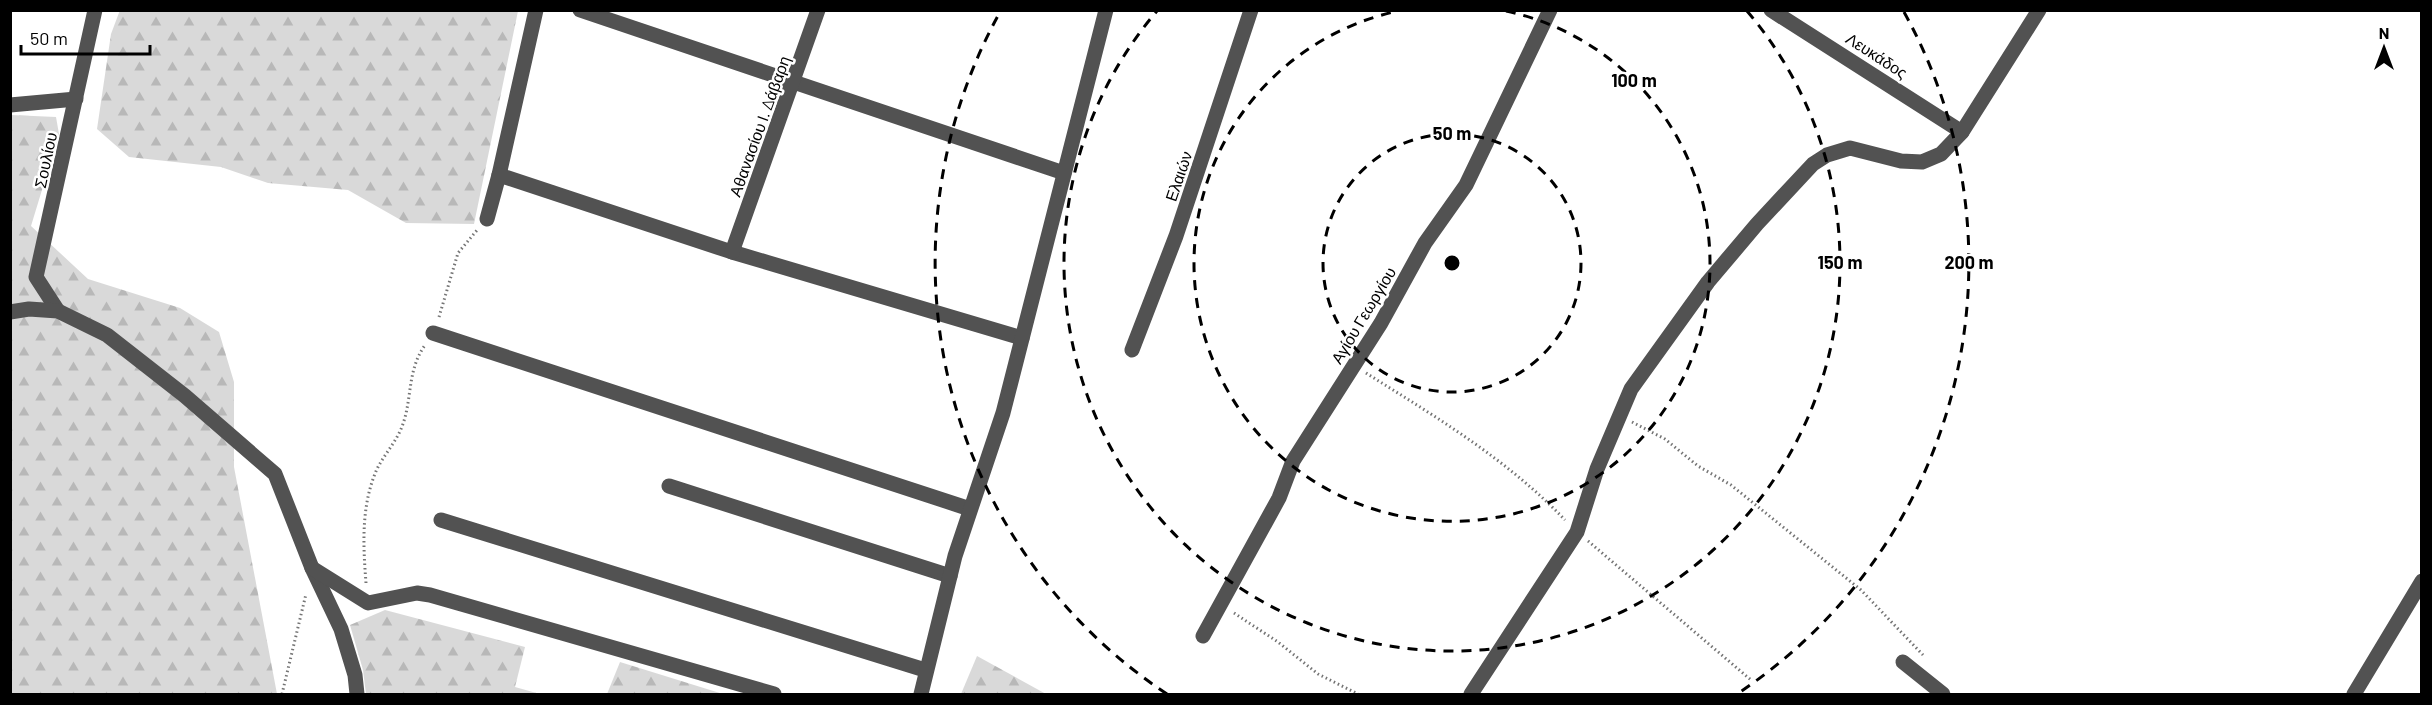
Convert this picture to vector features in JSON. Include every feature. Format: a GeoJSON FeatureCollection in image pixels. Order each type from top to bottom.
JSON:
{"type":"FeatureCollection","features":[{"type":"Feature","properties":{"kind":"street","name":"Σουλίου"},"geometry":{"type":"LineString","coordinates":[[58,311],[36,277],[95,10]]}},
{"type":"Feature","properties":{"kind":"street"},"geometry":{"type":"LineString","coordinates":[[487,219],[536,10]]}},
{"type":"Feature","properties":{"kind":"street"},"geometry":{"type":"LineString","coordinates":[[580,10],[1064,173]]}},
{"type":"Feature","properties":{"kind":"street","name":"Αθανασίου Ι. Δάβαρη"},"geometry":{"type":"LineString","coordinates":[[732,252],[795,81],[818,10]]}},
{"type":"Feature","properties":{"kind":"street"},"geometry":{"type":"LineString","coordinates":[[921,694],[925,670],[950,576],[1003,413],[1106,10]]}},
{"type":"Feature","properties":{"kind":"street","name":"Ελαιών"},"geometry":{"type":"LineString","coordinates":[[1132,350],[1176,236],[1251,10]]}},
{"type":"Feature","properties":{"kind":"street","name":"Αγίου Γεωργίου"},"geometry":{"type":"LineString","coordinates":[[1203,636],[1278,498],[1293,461],[1381,323],[1425,243],[1466,185],[1550,10]]}},
{"type":"Feature","properties":{"kind":"street","name":"Λευκάδος"},"geometry":{"type":"LineString","coordinates":[[1771,10],[1962,132]]}},
{"type":"Feature","properties":{"kind":"street"},"geometry":{"type":"LineString","coordinates":[[1471,694],[1577,532],[1597,469],[1642,370],[1708,282],[1813,164],[1827,155],[1850,148],[1900,161],[1922,162],[1941,154],[1962,132],[2039,10]]}},
{"type":"Feature","properties":{"kind":"street"},"geometry":{"type":"LineString","coordinates":[[10,105],[76,99]]}},
{"type":"Feature","properties":{"kind":"street"},"geometry":{"type":"LineString","coordinates":[[499,175],[732,252],[1022,338]]}},
{"type":"Feature","properties":{"kind":"street"},"geometry":{"type":"LineString","coordinates":[[10,312],[29,309],[58,311],[107,335],[194,403],[275,474],[312,568],[341,629],[356,675],[357,694]]}},
{"type":"Feature","properties":{"kind":"street"},"geometry":{"type":"LineString","coordinates":[[433,333],[970,509]]}},
{"type":"Feature","properties":{"kind":"street"},"geometry":{"type":"LineString","coordinates":[[669,486],[950,576]]}},
{"type":"Feature","properties":{"kind":"street"},"geometry":{"type":"LineString","coordinates":[[441,520],[925,670]]}},
{"type":"Feature","properties":{"kind":"street"},"geometry":{"type":"LineString","coordinates":[[312,568],[368,603],[417,593],[430,595],[774,694]]}},
{"type":"Feature","properties":{"kind":"street"},"geometry":{"type":"LineString","coordinates":[[2354,694],[2421,581]]}},
{"type":"Feature","properties":{"kind":"street"},"geometry":{"type":"LineString","coordinates":[[1904,662],[1943,694]]}},
{"type":"Feature","properties":{"kind":"path"},"geometry":{"type":"LineString","coordinates":[[368,603],[363,544],[365,505],[377,469],[402,427],[416,357],[433,333],[458,253],[487,219]]}},
{"type":"Feature","properties":{"kind":"path"},"geometry":{"type":"LineString","coordinates":[[1354,366],[1484,449],[1544,498],[1577,532],[1751,680]]}},
{"type":"Feature","properties":{"kind":"path"},"geometry":{"type":"LineString","coordinates":[[1620,416],[1665,439],[1698,466],[1731,485],[1861,590],[1923,656]]}},
{"type":"Feature","properties":{"kind":"path"},"geometry":{"type":"LineString","coordinates":[[282,694],[312,568]]}},
{"type":"Feature","properties":{"kind":"path"},"geometry":{"type":"LineString","coordinates":[[1220,604],[1278,642],[1318,674],[1358,694]]}},
{"type":"Feature","properties":{"kind":"green space"},"geometry":{"type":"Polygon","coordinates":[[[120,10],[518,11],[474,224],[406,223],[348,190],[268,183],[221,167],[129,157],[97,129],[111,34],[120,10]]]}},
{"type":"Feature","properties":{"kind":"green space"},"geometry":{"type":"Polygon","coordinates":[[[11,115],[56,117],[59,134],[31,226],[88,279],[180,308],[219,332],[234,382],[234,467],[277,694],[11,694],[11,115]]]}},
{"type":"Feature","properties":{"kind":"green space"},"geometry":{"type":"Polygon","coordinates":[[[385,610],[525,647],[515,687],[540,694],[366,694],[363,670],[350,625],[385,610]]]}},
{"type":"Feature","properties":{"kind":"green space"},"geometry":{"type":"Polygon","coordinates":[[[977,656],[1046,694],[961,694],[977,656]]]}},
{"type":"Feature","properties":{"kind":"green space"},"geometry":{"type":"Polygon","coordinates":[[[620,662],[723,694],[607,694],[620,662]]]}}]}
